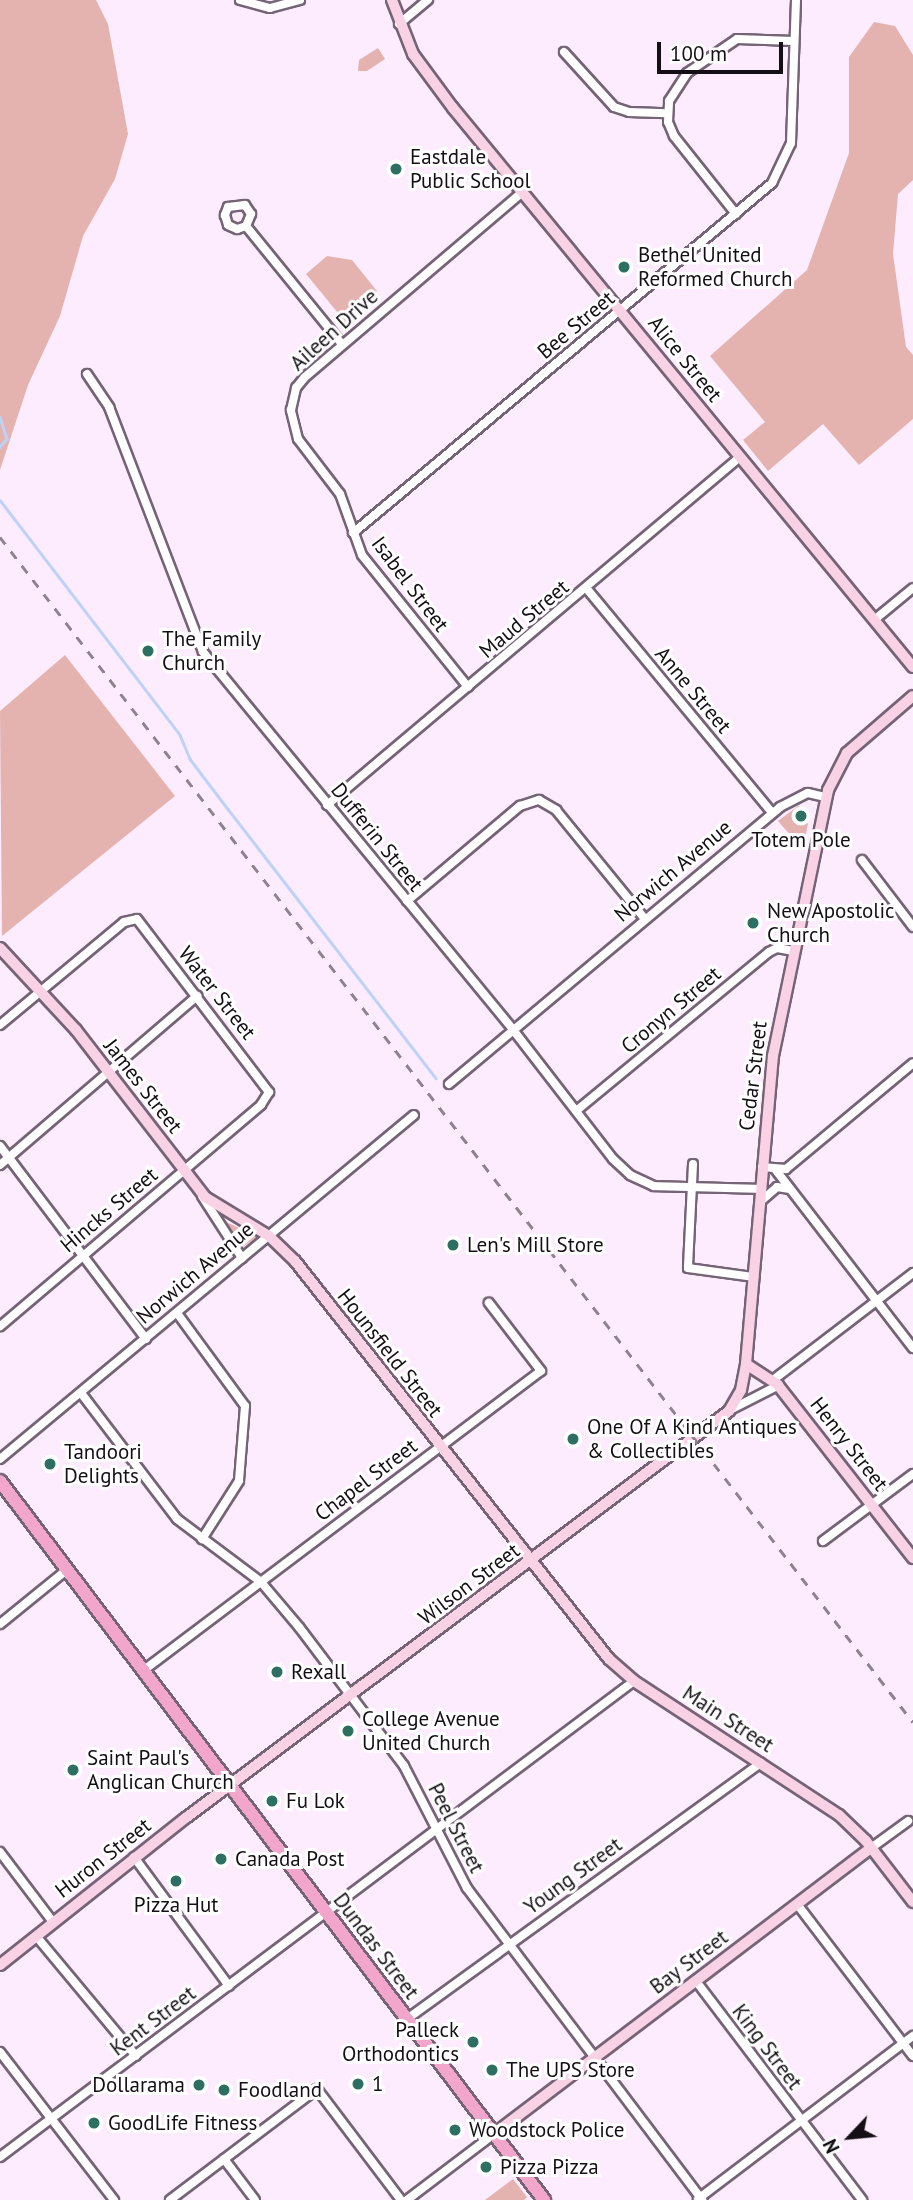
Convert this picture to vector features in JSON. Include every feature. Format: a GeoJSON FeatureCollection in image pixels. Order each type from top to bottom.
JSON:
{"type":"FeatureCollection","features":[{"type":"Feature","properties":{"kind":"main road","name":"Alice Street"},"geometry":{"type":"LineString","coordinates":[[392,0],[399,23],[419,63],[521,192],[913,667]]}},
{"type":"Feature","properties":{"kind":"main road"},"geometry":{"type":"LineString","coordinates":[[826,797],[834,773],[847,753],[913,696]]}},
{"type":"Feature","properties":{"kind":"main road","name":"Cedar Street"},"geometry":{"type":"LineString","coordinates":[[746,1364],[772,1063],[826,797]]}},
{"type":"Feature","properties":{"kind":"main road","name":"James Street"},"geometry":{"type":"LineString","coordinates":[[0,948],[41,991],[108,1072],[199,1190]]}},
{"type":"Feature","properties":{"kind":"main road","name":"Hounsfield Street"},"geometry":{"type":"LineString","coordinates":[[199,1190],[222,1210],[269,1236],[295,1261],[529,1562]]}},
{"type":"Feature","properties":{"kind":"main road","name":"Henry Street"},"geometry":{"type":"LineString","coordinates":[[746,1364],[776,1382],[913,1558]]}},
{"type":"Feature","properties":{"kind":"main road","name":"Wilson Street"},"geometry":{"type":"LineString","coordinates":[[232,1785],[353,1697],[729,1411],[741,1390],[746,1364]]}},
{"type":"Feature","properties":{"kind":"main road","name":"Dundas Street"},"geometry":{"type":"LineString","coordinates":[[0,1481],[544,2200]]}},
{"type":"Feature","properties":{"kind":"main road","name":"Main Street"},"geometry":{"type":"LineString","coordinates":[[529,1562],[586,1634],[634,1681],[839,1815],[871,1848],[913,1902]]}},
{"type":"Feature","properties":{"kind":"main road","name":"Huron Street"},"geometry":{"type":"LineString","coordinates":[[0,1965],[134,1857],[232,1785]]}},
{"type":"Feature","properties":{"kind":"main road","name":"Bay Street"},"geometry":{"type":"LineString","coordinates":[[494,2134],[871,1848]]}},
{"type":"Feature","properties":{"kind":"street"},"geometry":{"type":"LineString","coordinates":[[240,0],[270,8],[300,0]]}},
{"type":"Feature","properties":{"kind":"street"},"geometry":{"type":"LineString","coordinates":[[399,23],[428,0]]}},
{"type":"Feature","properties":{"kind":"street","name":"Bee Street"},"geometry":{"type":"LineString","coordinates":[[353,533],[772,183],[786,159],[792,131],[796,0]]}},
{"type":"Feature","properties":{"kind":"street"},"geometry":{"type":"LineString","coordinates":[[736,214],[679,144],[667,113],[682,77],[737,39],[794,41]]}},
{"type":"Feature","properties":{"kind":"street"},"geometry":{"type":"LineString","coordinates":[[564,52],[614,107],[629,112],[667,113]]}},
{"type":"Feature","properties":{"kind":"street","name":"Aileen Drive"},"geometry":{"type":"LineString","coordinates":[[353,533],[338,490],[298,439],[290,410],[299,384],[342,344],[521,192]]}},
{"type":"Feature","properties":{"kind":"street"},"geometry":{"type":"LineString","coordinates":[[246,226],[342,344]]}},
{"type":"Feature","properties":{"kind":"street","name":"Dufferin Street"},"geometry":{"type":"LineString","coordinates":[[87,374],[109,407],[196,641],[576,1111],[630,1175],[654,1186],[760,1189]]}},
{"type":"Feature","properties":{"kind":"street","name":"Maud Street"},"geometry":{"type":"LineString","coordinates":[[327,805],[587,589],[740,457]]}},
{"type":"Feature","properties":{"kind":"street","name":"Isabel Street"},"geometry":{"type":"LineString","coordinates":[[353,533],[364,559],[468,687]]}},
{"type":"Feature","properties":{"kind":"street"},"geometry":{"type":"LineString","coordinates":[[874,620],[913,588]]}},
{"type":"Feature","properties":{"kind":"street","name":"Anne Street"},"geometry":{"type":"LineString","coordinates":[[587,589],[772,813]]}},
{"type":"Feature","properties":{"kind":"street","name":"Norwich Avenue"},"geometry":{"type":"LineString","coordinates":[[449,1084],[772,813],[800,796],[826,797]]}},
{"type":"Feature","properties":{"kind":"street"},"geometry":{"type":"LineString","coordinates":[[407,901],[520,806],[539,800],[556,810],[645,919]]}},
{"type":"Feature","properties":{"kind":"street"},"geometry":{"type":"LineString","coordinates":[[862,860],[913,927]]}},
{"type":"Feature","properties":{"kind":"street","name":"Water Street"},"geometry":{"type":"LineString","coordinates":[[41,991],[124,922],[134,919],[197,996],[269,1092]]}},
{"type":"Feature","properties":{"kind":"street","name":"Cronyn Street"},"geometry":{"type":"LineString","coordinates":[[576,1111],[769,952],[777,948],[794,951]]}},
{"type":"Feature","properties":{"kind":"street"},"geometry":{"type":"LineString","coordinates":[[0,1025],[41,991]]}},
{"type":"Feature","properties":{"kind":"street"},"geometry":{"type":"LineString","coordinates":[[0,1165],[197,996]]}},
{"type":"Feature","properties":{"kind":"street"},"geometry":{"type":"LineString","coordinates":[[762,1167],[786,1169],[912,1067]]}},
{"type":"Feature","properties":{"kind":"street","name":"Hincks Street"},"geometry":{"type":"LineString","coordinates":[[0,1326],[261,1105],[269,1092]]}},
{"type":"Feature","properties":{"kind":"street","name":"Norwich Avenue"},"geometry":{"type":"LineString","coordinates":[[0,1459],[414,1115]]}},
{"type":"Feature","properties":{"kind":"street"},"geometry":{"type":"LineString","coordinates":[[0,1146],[146,1339]]}},
{"type":"Feature","properties":{"kind":"street"},"geometry":{"type":"LineString","coordinates":[[693,1164],[688,1268],[754,1277]]}},
{"type":"Feature","properties":{"kind":"street"},"geometry":{"type":"LineString","coordinates":[[775,1169],[913,1348]]}},
{"type":"Feature","properties":{"kind":"street"},"geometry":{"type":"LineString","coordinates":[[759,1202],[775,1188],[790,1189]]}},
{"type":"Feature","properties":{"kind":"street","name":"James Street"},"geometry":{"type":"LineString","coordinates":[[199,1190],[242,1258]]}},
{"type":"Feature","properties":{"kind":"street","name":"Wilson Street"},"geometry":{"type":"LineString","coordinates":[[729,1411],[776,1382],[913,1273]]}},
{"type":"Feature","properties":{"kind":"street","name":"Chapel Street"},"geometry":{"type":"LineString","coordinates":[[144,1670],[541,1371],[489,1303]]}},
{"type":"Feature","properties":{"kind":"street"},"geometry":{"type":"LineString","coordinates":[[177,1313],[245,1406],[239,1481],[202,1539]]}},
{"type":"Feature","properties":{"kind":"street","name":"Peel Street"},"geometry":{"type":"LineString","coordinates":[[81,1393],[170,1511],[202,1539],[261,1582],[353,1697],[404,1766],[459,1876],[699,2199]]}},
{"type":"Feature","properties":{"kind":"street"},"geometry":{"type":"LineString","coordinates":[[823,1541],[913,1474]]}},
{"type":"Feature","properties":{"kind":"street"},"geometry":{"type":"LineString","coordinates":[[0,1624],[68,1569]]}},
{"type":"Feature","properties":{"kind":"street","name":"Kent Street"},"geometry":{"type":"LineString","coordinates":[[0,2157],[634,1681]]}},
{"type":"Feature","properties":{"kind":"street","name":"Young Street"},"geometry":{"type":"LineString","coordinates":[[407,2019],[508,1943],[761,1763]]}},
{"type":"Feature","properties":{"kind":"street","name":"Bay Street"},"geometry":{"type":"LineString","coordinates":[[871,1848],[908,1821]]}},
{"type":"Feature","properties":{"kind":"street"},"geometry":{"type":"LineString","coordinates":[[0,1852],[52,1922]]}},
{"type":"Feature","properties":{"kind":"street"},"geometry":{"type":"LineString","coordinates":[[134,1857],[229,1986]]}},
{"type":"Feature","properties":{"kind":"street"},"geometry":{"type":"LineString","coordinates":[[797,1904],[913,2056]]}},
{"type":"Feature","properties":{"kind":"street"},"geometry":{"type":"LineString","coordinates":[[36,1936],[136,2056]]}},
{"type":"Feature","properties":{"kind":"street","name":"King Street"},"geometry":{"type":"LineString","coordinates":[[696,1981],[862,2200]]}},
{"type":"Feature","properties":{"kind":"street"},"geometry":{"type":"LineString","coordinates":[[699,2199],[913,2036]]}},
{"type":"Feature","properties":{"kind":"street"},"geometry":{"type":"LineString","coordinates":[[0,2052],[114,2200]]}},
{"type":"Feature","properties":{"kind":"street"},"geometry":{"type":"LineString","coordinates":[[170,2200],[317,2090],[401,2200]]}},
{"type":"Feature","properties":{"kind":"street"},"geometry":{"type":"LineString","coordinates":[[407,2200],[494,2134]]}},
{"type":"Feature","properties":{"kind":"street"},"geometry":{"type":"LineString","coordinates":[[224,2159],[256,2200]]}},
{"type":"Feature","properties":{"kind":"shaded area"},"geometry":{"type":"Polygon","coordinates":[[[0,0],[96,0],[108,24],[128,134],[115,179],[83,236],[60,316],[28,385],[0,470],[0,0]]]}},
{"type":"Feature","properties":{"kind":"shaded area"},"geometry":{"type":"Polygon","coordinates":[[[874,22],[895,26],[913,55],[913,180],[898,194],[893,254],[906,347],[913,355],[913,419],[859,465],[823,424],[768,471],[743,440],[765,422],[710,356],[807,270],[849,153],[849,57],[874,22]]]}},
{"type":"Feature","properties":{"kind":"shaded area"},"geometry":{"type":"Polygon","coordinates":[[[378,48],[385,59],[367,71],[358,71],[359,60],[378,48]]]}},
{"type":"Feature","properties":{"kind":"shaded area"},"geometry":{"type":"Polygon","coordinates":[[[327,256],[352,260],[377,291],[348,315],[352,320],[346,324],[334,317],[338,313],[306,274],[327,256]]]}},
{"type":"Feature","properties":{"kind":"shaded area"},"geometry":{"type":"Polygon","coordinates":[[[65,655],[175,796],[2,936],[0,711],[65,655]]]}},
{"type":"Feature","properties":{"kind":"shaded area"},"geometry":{"type":"Polygon","coordinates":[[[798,806],[810,812],[803,850],[778,821],[798,806]]]}},
{"type":"Feature","properties":{"kind":"shaded area"},"geometry":{"type":"Polygon","coordinates":[[[224,1221],[257,1237],[241,1248],[221,1223],[224,1221]]]}},
{"type":"Feature","properties":{"kind":"shaded area"},"geometry":{"type":"Polygon","coordinates":[[[513,2179],[527,2197],[524,2200],[485,2200],[513,2179]]]}},
{"type":"Feature","properties":{"kind":"waterway"},"geometry":{"type":"LineString","coordinates":[[0,417],[7,439],[0,447]]}},
{"type":"Feature","properties":{"kind":"waterway"},"geometry":{"type":"LineString","coordinates":[[0,500],[180,735],[190,759],[436,1078]]}},
{"type":"Feature","properties":{"kind":"railway"},"geometry":{"type":"LineString","coordinates":[[0,537],[913,1722]]}},
{"type":"Feature","properties":{"kind":"place","name":"Eastdale Public School"},"geometry":{"type":"Point","coordinates":[396,169]}},
{"type":"Feature","properties":{"kind":"place","name":"Bethel United Reformed Church"},"geometry":{"type":"Point","coordinates":[624,267]}},
{"type":"Feature","properties":{"kind":"place","name":"The Family Church"},"geometry":{"type":"Point","coordinates":[148,651]}},
{"type":"Feature","properties":{"kind":"place","name":"Totem Pole"},"geometry":{"type":"Point","coordinates":[801,816]}},
{"type":"Feature","properties":{"kind":"place","name":"New Apostolic Church"},"geometry":{"type":"Point","coordinates":[753,923]}},
{"type":"Feature","properties":{"kind":"place","name":"Len's Mill Store"},"geometry":{"type":"Point","coordinates":[453,1245]}},
{"type":"Feature","properties":{"kind":"place","name":"One Of A Kind Antiques & Collectibles"},"geometry":{"type":"Point","coordinates":[573,1439]}},
{"type":"Feature","properties":{"kind":"place","name":"Tandoori Delights"},"geometry":{"type":"Point","coordinates":[50,1464]}},
{"type":"Feature","properties":{"kind":"place","name":"Rexall"},"geometry":{"type":"Point","coordinates":[277,1672]}},
{"type":"Feature","properties":{"kind":"place","name":"College Avenue United Church"},"geometry":{"type":"Point","coordinates":[348,1731]}},
{"type":"Feature","properties":{"kind":"place","name":"Saint Paul's Anglican Church"},"geometry":{"type":"Point","coordinates":[73,1770]}},
{"type":"Feature","properties":{"kind":"place","name":"Fu Lok"},"geometry":{"type":"Point","coordinates":[272,1801]}},
{"type":"Feature","properties":{"kind":"place","name":"Canada Post"},"geometry":{"type":"Point","coordinates":[221,1859]}},
{"type":"Feature","properties":{"kind":"place","name":"Pizza Hut"},"geometry":{"type":"Point","coordinates":[176,1881]}},
{"type":"Feature","properties":{"kind":"place","name":"Palleck Orthodontics"},"geometry":{"type":"Point","coordinates":[473,2042]}},
{"type":"Feature","properties":{"kind":"place","name":"The UPS Store"},"geometry":{"type":"Point","coordinates":[492,2070]}},
{"type":"Feature","properties":{"kind":"place","name":"1"},"geometry":{"type":"Point","coordinates":[358,2084]}},
{"type":"Feature","properties":{"kind":"place","name":"Dollarama"},"geometry":{"type":"Point","coordinates":[199,2085]}},
{"type":"Feature","properties":{"kind":"place","name":"Foodland"},"geometry":{"type":"Point","coordinates":[224,2090]}},
{"type":"Feature","properties":{"kind":"place","name":"GoodLife Fitness"},"geometry":{"type":"Point","coordinates":[94,2123]}},
{"type":"Feature","properties":{"kind":"place","name":"Woodstock Police"},"geometry":{"type":"Point","coordinates":[455,2130]}},
{"type":"Feature","properties":{"kind":"place","name":"Pizza Pizza"},"geometry":{"type":"Point","coordinates":[486,2167]}}]}
